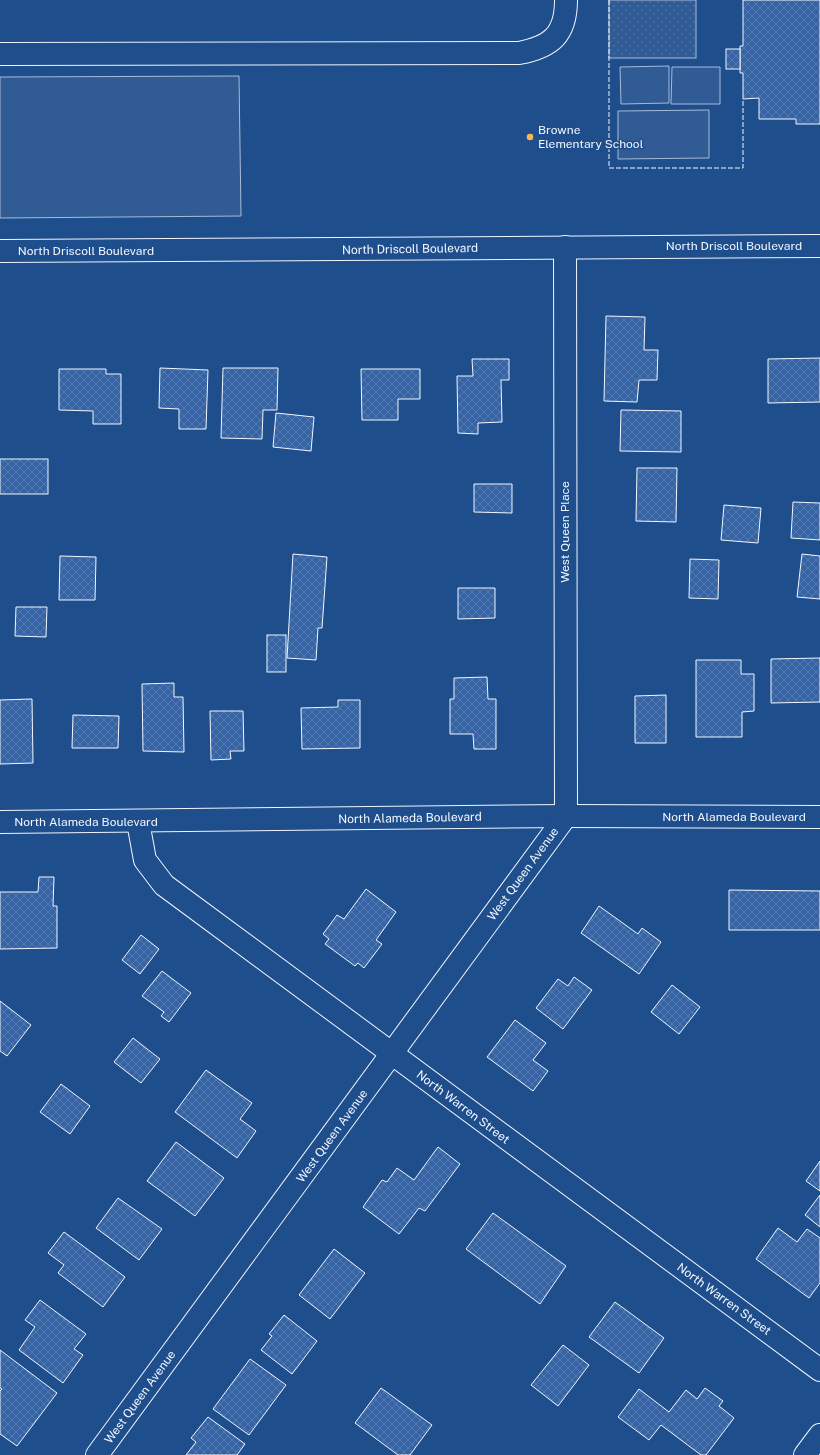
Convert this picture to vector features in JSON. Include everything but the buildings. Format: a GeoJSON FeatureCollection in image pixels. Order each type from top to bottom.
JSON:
{"type":"FeatureCollection","features":[{"type":"Feature","properties":{"kind":"street"},"geometry":{"type":"LineString","coordinates":[[0,54],[519,53],[535,50],[550,43],[561,30],[566,16],[566,0]]}},
{"type":"Feature","properties":{"kind":"street","name":"North Driscoll Boulevard"},"geometry":{"type":"LineString","coordinates":[[0,251],[820,246]]}},
{"type":"Feature","properties":{"kind":"street","name":"West Queen Place"},"geometry":{"type":"LineString","coordinates":[[565,247],[566,816]]}},
{"type":"Feature","properties":{"kind":"street","name":"North Alameda Boulevard"},"geometry":{"type":"LineString","coordinates":[[0,822],[138,822],[566,816],[820,817]]}},
{"type":"Feature","properties":{"kind":"street","name":"West Queen Avenue"},"geometry":{"type":"LineString","coordinates":[[97,1455],[566,816]]}},
{"type":"Feature","properties":{"kind":"street","name":"North Warren Street"},"geometry":{"type":"LineString","coordinates":[[138,822],[145,860],[164,885],[820,1370]]}},
{"type":"Feature","properties":{"kind":"street"},"geometry":{"type":"LineString","coordinates":[[805,1455],[820,1435]]}},
{"type":"Feature","properties":{"kind":"shaded area"},"geometry":{"type":"Polygon","coordinates":[[[609,0],[696,0],[696,58],[609,58],[609,0]]]}},
{"type":"Feature","properties":{"kind":"shaded area"},"geometry":{"type":"Polygon","coordinates":[[[669,66],[669,103],[621,104],[620,67],[669,66]]]}},
{"type":"Feature","properties":{"kind":"shaded area"},"geometry":{"type":"Polygon","coordinates":[[[672,67],[720,67],[720,104],[671,104],[672,67]]]}},
{"type":"Feature","properties":{"kind":"shaded area"},"geometry":{"type":"Polygon","coordinates":[[[239,76],[241,216],[0,218],[0,77],[239,76]]]}},
{"type":"Feature","properties":{"kind":"shaded area"},"geometry":{"type":"Polygon","coordinates":[[[709,110],[709,158],[618,159],[618,111],[709,110]]]}},
{"type":"Feature","properties":{"kind":"fence"},"geometry":{"type":"LineString","coordinates":[[609,0],[609,168],[743,168],[743,99]]}},
{"type":"Feature","properties":{"kind":"place","name":"Browne Elementary School"},"geometry":{"type":"Point","coordinates":[530,137]}}]}
